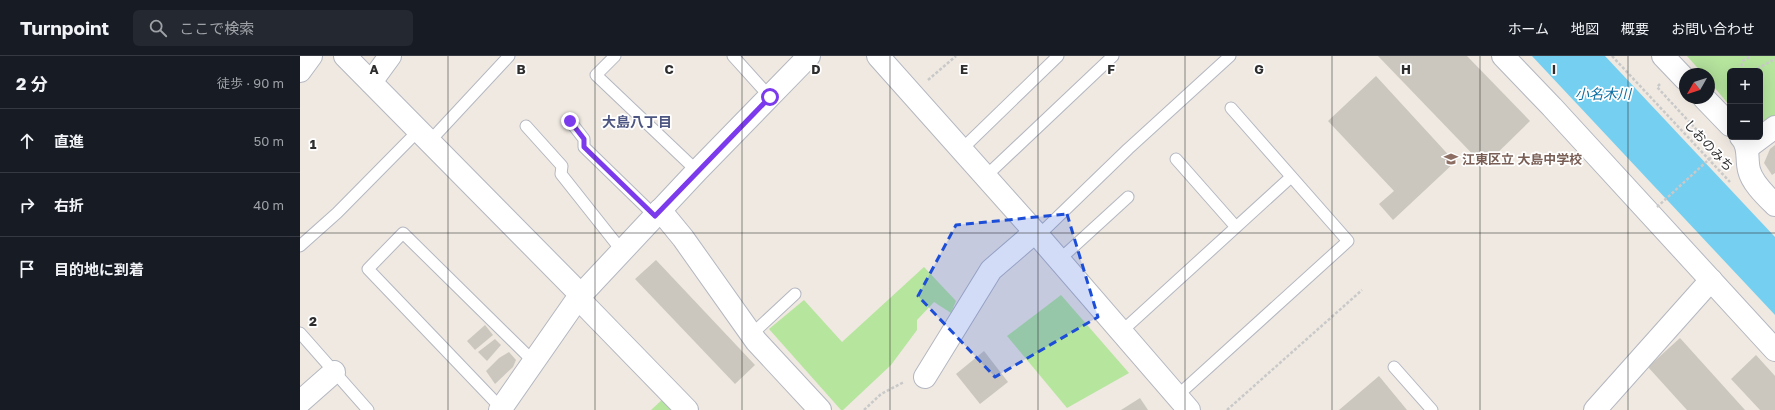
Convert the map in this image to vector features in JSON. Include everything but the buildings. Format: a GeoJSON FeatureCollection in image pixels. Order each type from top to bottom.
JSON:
{"type":"FeatureCollection","features":[{"type":"Feature","properties":{"kind":"street"},"geometry":{"type":"LineString","coordinates":[[300,71],[311,56]]}},
{"type":"Feature","properties":{"kind":"street"},"geometry":{"type":"LineString","coordinates":[[345,56],[580,296],[687,410]]}},
{"type":"Feature","properties":{"kind":"street"},"geometry":{"type":"LineString","coordinates":[[371,82],[390,56]]}},
{"type":"Feature","properties":{"kind":"street"},"geometry":{"type":"LineString","coordinates":[[501,409],[580,296],[697,170],[809,56]]}},
{"type":"Feature","properties":{"kind":"street"},"geometry":{"type":"LineString","coordinates":[[878,56],[1059,260],[1183,403]]}},
{"type":"Feature","properties":{"kind":"street"},"geometry":{"type":"LineString","coordinates":[[1502,56],[1552,107],[1775,350]]}},
{"type":"Feature","properties":{"kind":"street"},"geometry":{"type":"LineString","coordinates":[[1663,56],[1675,80]]}},
{"type":"Feature","properties":{"kind":"street"},"geometry":{"type":"LineString","coordinates":[[1710,104],[1727,122]]}},
{"type":"Feature","properties":{"kind":"street"},"geometry":{"type":"LineString","coordinates":[[1775,127],[1744,142],[1749,171],[1763,193],[1775,206]]}},
{"type":"Feature","properties":{"kind":"street"},"geometry":{"type":"LineString","coordinates":[[658,213],[683,238],[756,341],[820,410]]}},
{"type":"Feature","properties":{"kind":"street"},"geometry":{"type":"LineString","coordinates":[[925,377],[991,270],[1036,234]]}},
{"type":"Feature","properties":{"kind":"street"},"geometry":{"type":"LineString","coordinates":[[1595,410],[1711,280]]}},
{"type":"Feature","properties":{"kind":"street"},"geometry":{"type":"LineString","coordinates":[[300,402],[334,372]]}},
{"type":"Feature","properties":{"kind":"lane"},"geometry":{"type":"LineString","coordinates":[[300,246],[424,136],[509,56]]}},
{"type":"Feature","properties":{"kind":"lane"},"geometry":{"type":"LineString","coordinates":[[615,56],[596,75],[697,170]]}},
{"type":"Feature","properties":{"kind":"lane"},"geometry":{"type":"LineString","coordinates":[[734,56],[770,97]]}},
{"type":"Feature","properties":{"kind":"lane"},"geometry":{"type":"LineString","coordinates":[[961,150],[1058,56]]}},
{"type":"Feature","properties":{"kind":"lane"},"geometry":{"type":"LineString","coordinates":[[985,177],[1112,56]]}},
{"type":"Feature","properties":{"kind":"lane"},"geometry":{"type":"LineString","coordinates":[[1036,234],[1230,56]]}},
{"type":"Feature","properties":{"kind":"lane"},"geometry":{"type":"LineString","coordinates":[[1183,403],[1348,241],[1231,108]]}},
{"type":"Feature","properties":{"kind":"lane"},"geometry":{"type":"LineString","coordinates":[[570,121],[584,139],[584,147],[658,213]]}},
{"type":"Feature","properties":{"kind":"lane"},"geometry":{"type":"LineString","coordinates":[[526,126],[562,166],[561,174],[622,251]]}},
{"type":"Feature","properties":{"kind":"lane"},"geometry":{"type":"LineString","coordinates":[[1176,159],[1236,227]]}},
{"type":"Feature","properties":{"kind":"lane"},"geometry":{"type":"LineString","coordinates":[[1122,332],[1291,177]]}},
{"type":"Feature","properties":{"kind":"lane"},"geometry":{"type":"LineString","coordinates":[[1059,260],[1128,197]]}},
{"type":"Feature","properties":{"kind":"lane"},"geometry":{"type":"LineString","coordinates":[[501,409],[368,268],[403,233],[534,362]]}},
{"type":"Feature","properties":{"kind":"lane"},"geometry":{"type":"LineString","coordinates":[[752,334],[795,294]]}},
{"type":"Feature","properties":{"kind":"lane"},"geometry":{"type":"LineString","coordinates":[[300,333],[368,410]]}},
{"type":"Feature","properties":{"kind":"lane"},"geometry":{"type":"LineString","coordinates":[[1394,367],[1432,410]]}},
{"type":"Feature","properties":{"kind":"path"},"geometry":{"type":"LineString","coordinates":[[911,94],[956,56]]}},
{"type":"Feature","properties":{"kind":"path","name":"しおのみち"},"geometry":{"type":"LineString","coordinates":[[1612,56],[1734,187]]}},
{"type":"Feature","properties":{"kind":"path"},"geometry":{"type":"LineString","coordinates":[[1741,68],[1743,61],[1751,56]]}},
{"type":"Feature","properties":{"kind":"path"},"geometry":{"type":"LineString","coordinates":[[1758,68],[1775,59]]}},
{"type":"Feature","properties":{"kind":"path"},"geometry":{"type":"LineString","coordinates":[[1657,207],[1717,152],[1657,87],[1675,80]]}},
{"type":"Feature","properties":{"kind":"path"},"geometry":{"type":"LineString","coordinates":[[1227,410],[1362,290]]}},
{"type":"Feature","properties":{"kind":"path"},"geometry":{"type":"LineString","coordinates":[[864,410],[888,390],[902,383],[925,377]]}},
{"type":"Feature","properties":{"kind":"highlighted area"},"geometry":{"type":"Polygon","coordinates":[[[1067,214],[1098,317],[995,377],[918,296],[956,225],[1067,214]]]}},
{"type":"Feature","properties":{"kind":"green space"},"geometry":{"type":"Polygon","coordinates":[[[1687,56],[1775,56],[1775,115],[1763,125],[1763,68],[1727,68],[1727,102],[1715,88],[1715,68],[1698,68],[1687,56]]]}},
{"type":"Feature","properties":{"kind":"green space"},"geometry":{"type":"Polygon","coordinates":[[[924,267],[956,301],[951,313],[934,302],[917,320],[917,330],[891,365],[843,410],[841,410],[769,329],[804,300],[842,342],[924,267]]]}},
{"type":"Feature","properties":{"kind":"green space"},"geometry":{"type":"Polygon","coordinates":[[[1061,295],[1129,373],[1067,408],[1007,336],[1061,295]]]}},
{"type":"Feature","properties":{"kind":"green space"},"geometry":{"type":"Polygon","coordinates":[[[664,398],[675,410],[651,410],[664,398]]]}},
{"type":"Feature","properties":{"kind":"water","name":"小名木川"},"geometry":{"type":"Polygon","coordinates":[[[1532,56],[1605,56],[1775,237],[1775,315],[1532,56]]]}},
{"type":"Feature","properties":{"kind":"place","name":"江東区立 大島中学校"},"geometry":{"type":"Point","coordinates":[1451,159]}},
{"type":"Feature","properties":{"kind":"district","name":"大島八丁目"},"geometry":{"type":"Point","coordinates":[637,121]}},
{"type":"Feature","properties":{"kind":"route"},"geometry":{"type":"LineString","coordinates":[[570,121],[584,139],[584,147],[655,216],[697,170],[770,97]]}}]}
